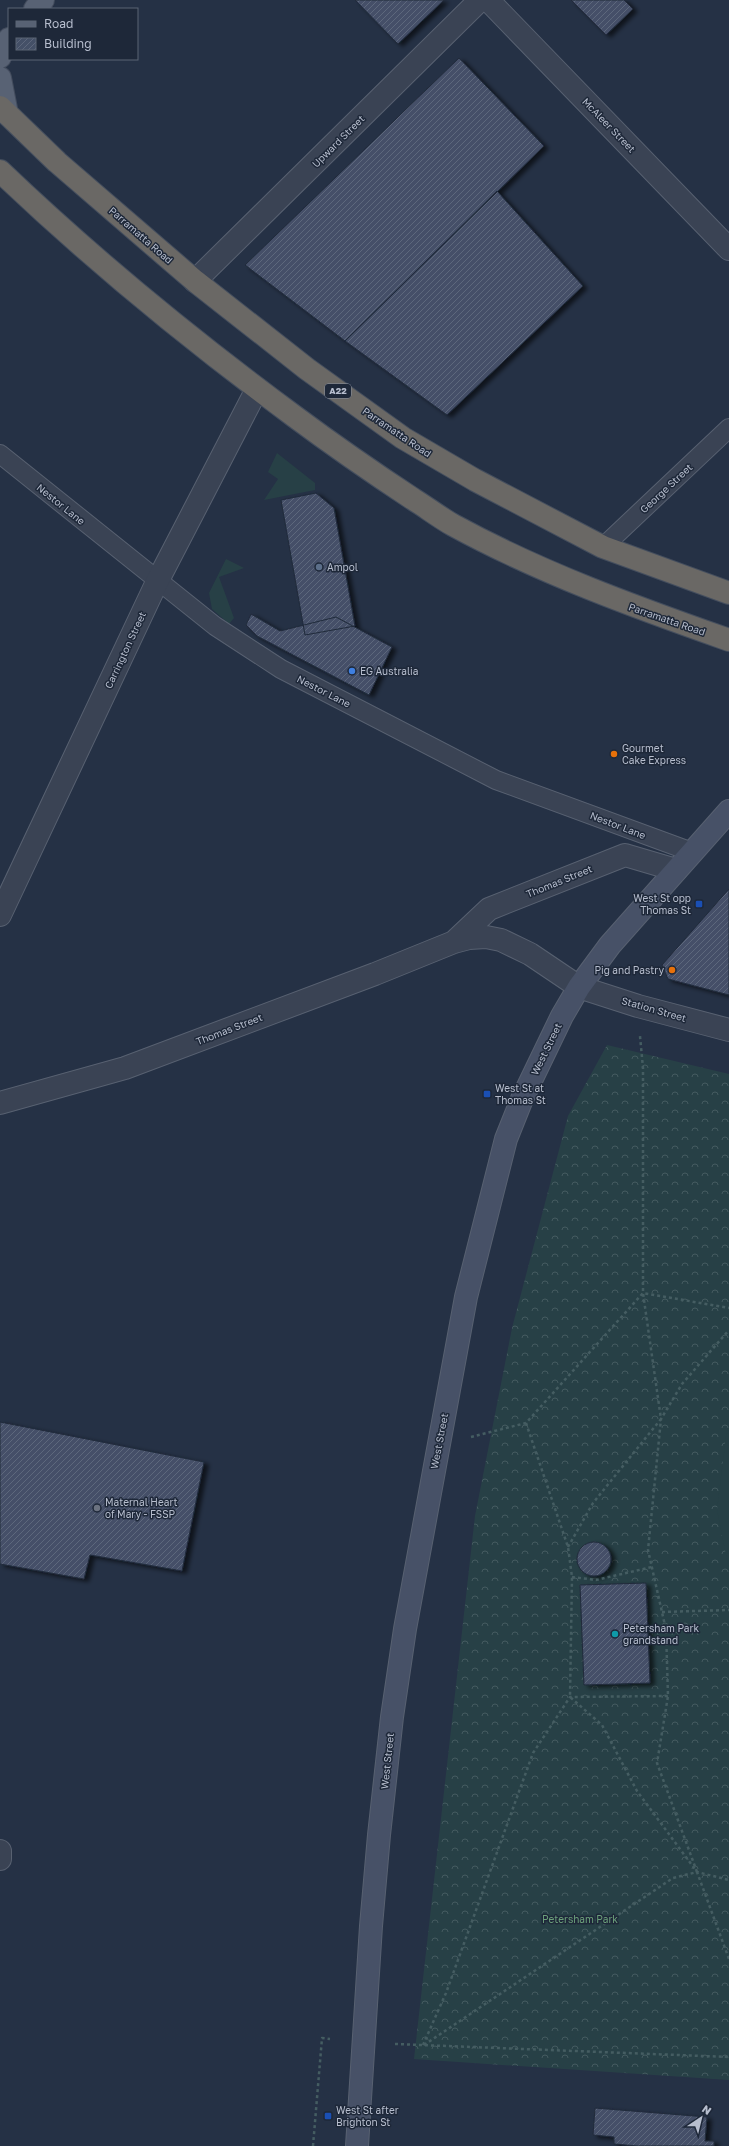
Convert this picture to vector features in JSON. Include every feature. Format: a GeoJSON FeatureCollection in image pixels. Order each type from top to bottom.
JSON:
{"type":"FeatureCollection","features":[{"type":"Feature","properties":{"kind":"highway","name":"Parramatta Road"},"geometry":{"type":"LineString","coordinates":[[3,110],[57,162],[195,281],[307,369],[402,438],[475,480],[603,547],[729,593]]}},
{"type":"Feature","properties":{"kind":"highway","name":"Parramatta Road"},"geometry":{"type":"LineString","coordinates":[[0,171],[77,241],[163,315],[257,389],[353,460],[452,524],[545,571],[627,605],[729,640]]}},
{"type":"Feature","properties":{"kind":"main road"},"geometry":{"type":"LineString","coordinates":[[36,8],[43,0]]}},
{"type":"Feature","properties":{"kind":"main road"},"geometry":{"type":"LineString","coordinates":[[0,56],[8,41]]}},
{"type":"Feature","properties":{"kind":"main road"},"geometry":{"type":"LineString","coordinates":[[0,78],[3,110]]}},
{"type":"Feature","properties":{"kind":"main road","name":"West Street"},"geometry":{"type":"LineString","coordinates":[[357,2146],[371,1926],[392,1717],[405,1629],[466,1297],[506,1140],[522,1099],[562,1016],[579,987],[610,945],[729,811]]}},
{"type":"Feature","properties":{"kind":"street","name":"Upward Street"},"geometry":{"type":"LineString","coordinates":[[195,281],[480,0]]}},
{"type":"Feature","properties":{"kind":"street","name":"McAleer Street"},"geometry":{"type":"LineString","coordinates":[[488,0],[729,249]]}},
{"type":"Feature","properties":{"kind":"street","name":"Carrington Street"},"geometry":{"type":"LineString","coordinates":[[0,915],[157,582],[257,389]]}},
{"type":"Feature","properties":{"kind":"street","name":"Thomas Street"},"geometry":{"type":"LineString","coordinates":[[454,942],[489,909],[625,855],[676,870]]}},
{"type":"Feature","properties":{"kind":"street","name":"Thomas Street"},"geometry":{"type":"LineString","coordinates":[[0,1103],[125,1068],[375,974],[454,942],[469,938],[501,940],[530,954],[579,987]]}},
{"type":"Feature","properties":{"kind":"street","name":"Station Street"},"geometry":{"type":"LineString","coordinates":[[579,987],[638,1006],[729,1030]]}},
{"type":"Feature","properties":{"kind":"street"},"geometry":{"type":"LineString","coordinates":[[0,1852],[0,1859]]}},
{"type":"Feature","properties":{"kind":"lane","name":"George Street"},"geometry":{"type":"LineString","coordinates":[[603,547],[729,428]]}},
{"type":"Feature","properties":{"kind":"lane","name":"Nestor Lane"},"geometry":{"type":"LineString","coordinates":[[0,454],[157,582],[215,626],[281,669],[496,780],[692,852]]}},
{"type":"Feature","properties":{"kind":"path"},"geometry":{"type":"LineString","coordinates":[[638,1006],[643,1068],[643,1293],[661,1419],[648,1550],[666,1630],[668,1696],[657,1762],[729,1959]]}},
{"type":"Feature","properties":{"kind":"path"},"geometry":{"type":"LineString","coordinates":[[643,1293],[729,1308]]}},
{"type":"Feature","properties":{"kind":"path"},"geometry":{"type":"LineString","coordinates":[[438,1445],[526,1423],[643,1293]]}},
{"type":"Feature","properties":{"kind":"path"},"geometry":{"type":"LineString","coordinates":[[568,1547],[593,1504],[661,1419],[682,1384],[729,1330]]}},
{"type":"Feature","properties":{"kind":"path"},"geometry":{"type":"LineString","coordinates":[[424,2045],[446,1993],[532,1753],[570,1697],[572,1577],[568,1547],[526,1423]]}},
{"type":"Feature","properties":{"kind":"path"},"geometry":{"type":"LineString","coordinates":[[572,1577],[596,1580],[652,1567]]}},
{"type":"Feature","properties":{"kind":"path"},"geometry":{"type":"LineString","coordinates":[[662,1612],[729,1610]]}},
{"type":"Feature","properties":{"kind":"path"},"geometry":{"type":"LineString","coordinates":[[570,1697],[668,1696]]}},
{"type":"Feature","properties":{"kind":"path"},"geometry":{"type":"LineString","coordinates":[[570,1697],[602,1725],[637,1791],[697,1872]]}},
{"type":"Feature","properties":{"kind":"path"},"geometry":{"type":"LineString","coordinates":[[424,2045],[673,1878],[697,1872],[729,1880]]}},
{"type":"Feature","properties":{"kind":"path"},"geometry":{"type":"LineString","coordinates":[[313,2146],[322,2038],[330,2039]]}},
{"type":"Feature","properties":{"kind":"path"},"geometry":{"type":"LineString","coordinates":[[395,2044],[729,2057]]}},
{"type":"Feature","properties":{"kind":"green space"},"geometry":{"type":"Polygon","coordinates":[[[277,453],[315,483],[315,490],[264,500],[278,479],[268,472],[277,453]]]}},
{"type":"Feature","properties":{"kind":"green space"},"geometry":{"type":"Polygon","coordinates":[[[226,559],[244,568],[219,577],[234,618],[229,624],[212,609],[209,593],[226,559]]]}},
{"type":"Feature","properties":{"kind":"green space","name":"Petersham Park"},"geometry":{"type":"Polygon","coordinates":[[[607,1045],[729,1074],[729,2080],[414,2059],[475,1516],[512,1328],[568,1116],[607,1045]]]}},
{"type":"Feature","properties":{"kind":"green space"},"geometry":{"type":"Polygon","coordinates":[[[729,1428],[729,1570],[717,1510],[726,1436],[729,1428]]]}},
{"type":"Feature","properties":{"kind":"building"},"geometry":{"type":"Polygon","coordinates":[[[355,0],[444,0],[398,44],[355,0]]]}},
{"type":"Feature","properties":{"kind":"building"},"geometry":{"type":"Polygon","coordinates":[[[571,0],[624,0],[633,9],[606,35],[571,0]]]}},
{"type":"Feature","properties":{"kind":"building"},"geometry":{"type":"Polygon","coordinates":[[[459,58],[544,146],[345,341],[245,265],[459,58]]]}},
{"type":"Feature","properties":{"kind":"building"},"geometry":{"type":"Polygon","coordinates":[[[497,191],[583,286],[447,415],[345,341],[497,191]]]}},
{"type":"Feature","properties":{"kind":"building","name":"Ampol"},"geometry":{"type":"Polygon","coordinates":[[[316,493],[334,508],[355,626],[305,635],[281,500],[316,493]]]}},
{"type":"Feature","properties":{"kind":"building","name":"EG Australia"},"geometry":{"type":"Polygon","coordinates":[[[251,614],[280,631],[336,617],[392,647],[369,695],[257,636],[246,625],[251,614]]]}},
{"type":"Feature","properties":{"kind":"building"},"geometry":{"type":"Polygon","coordinates":[[[729,889],[729,995],[668,979],[662,965],[729,889]]]}},
{"type":"Feature","properties":{"kind":"building","name":"Maternal Heart of Mary - FSSP"},"geometry":{"type":"Polygon","coordinates":[[[0,1422],[204,1462],[182,1571],[90,1555],[84,1579],[0,1564],[0,1422]]]}},
{"type":"Feature","properties":{"kind":"building"},"geometry":{"type":"Polygon","coordinates":[[[597,1542],[606,1547],[610,1552],[610,1566],[606,1571],[601,1575],[591,1576],[587,1575],[578,1566],[577,1556],[578,1552],[587,1543],[597,1542]]]}},
{"type":"Feature","properties":{"kind":"building","name":"Petersham Park grandstand"},"geometry":{"type":"Polygon","coordinates":[[[646,1583],[650,1683],[584,1685],[580,1585],[646,1583]]]}},
{"type":"Feature","properties":{"kind":"building"},"geometry":{"type":"Polygon","coordinates":[[[595,2108],[707,2117],[705,2141],[714,2141],[714,2146],[637,2146],[614,2144],[614,2137],[593,2135],[595,2108]]]}},
{"type":"Feature","properties":{"kind":"place","name":"Ampol"},"geometry":{"type":"Point","coordinates":[319,567]}},
{"type":"Feature","properties":{"kind":"place","name":"EG Australia"},"geometry":{"type":"Point","coordinates":[352,671]}},
{"type":"Feature","properties":{"kind":"place","name":"Gourmet Cake Express"},"geometry":{"type":"Point","coordinates":[614,754]}},
{"type":"Feature","properties":{"kind":"place","name":"West St opp Thomas St"},"geometry":{"type":"Point","coordinates":[699,904]}},
{"type":"Feature","properties":{"kind":"place","name":"Pig and Pastry"},"geometry":{"type":"Point","coordinates":[672,970]}},
{"type":"Feature","properties":{"kind":"place","name":"West St at Thomas St"},"geometry":{"type":"Point","coordinates":[487,1094]}},
{"type":"Feature","properties":{"kind":"place","name":"Maternal Heart of Mary - FSSP"},"geometry":{"type":"Point","coordinates":[97,1508]}},
{"type":"Feature","properties":{"kind":"place","name":"Petersham Park grandstand"},"geometry":{"type":"Point","coordinates":[615,1634]}},
{"type":"Feature","properties":{"kind":"place","name":"West St after Brighton St"},"geometry":{"type":"Point","coordinates":[328,2116]}}]}
